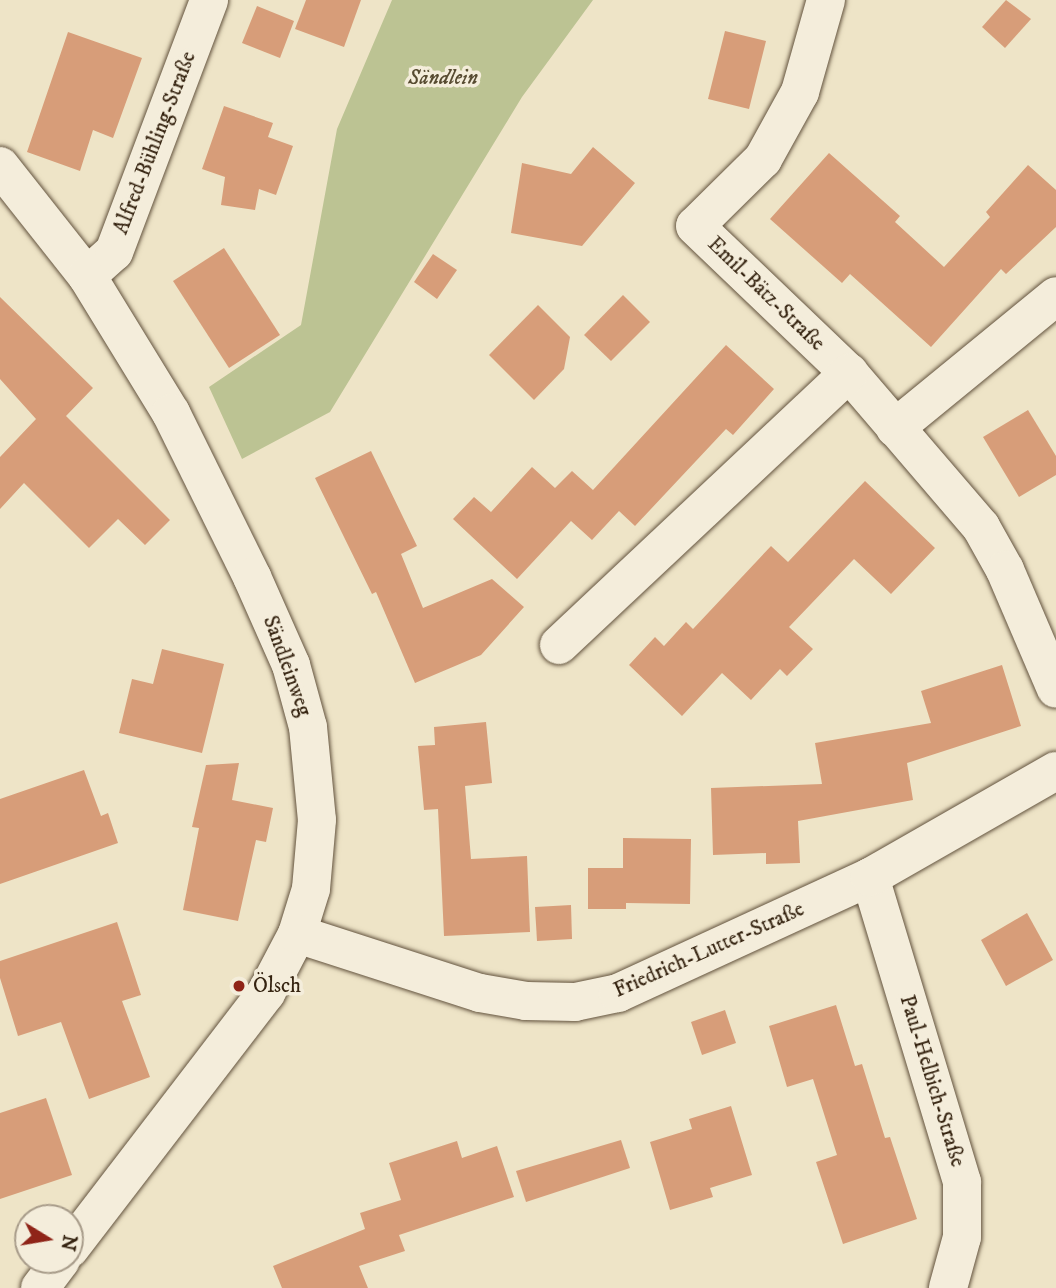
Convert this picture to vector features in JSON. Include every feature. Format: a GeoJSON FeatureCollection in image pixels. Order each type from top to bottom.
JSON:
{"type":"FeatureCollection","features":[{"type":"Feature","properties":{"kind":"street","name":"Alfred-Bühling-Straße"},"geometry":{"type":"LineString","coordinates":[[87,276],[114,252],[209,0]]}},
{"type":"Feature","properties":{"kind":"street","name":"Emil-Bätz-Straße"},"geometry":{"type":"LineString","coordinates":[[827,0],[800,92],[763,159],[695,226],[849,373],[981,527],[1005,570],[1056,689]]}},
{"type":"Feature","properties":{"kind":"street","name":"Sändleinweg"},"geometry":{"type":"LineString","coordinates":[[0,166],[87,276],[171,413],[291,665],[308,727],[317,820],[311,889],[297,934],[266,993],[84,1230]]}},
{"type":"Feature","properties":{"kind":"street"},"geometry":{"type":"LineString","coordinates":[[895,428],[1056,296]]}},
{"type":"Feature","properties":{"kind":"street"},"geometry":{"type":"LineString","coordinates":[[559,645],[849,373]]}},
{"type":"Feature","properties":{"kind":"street","name":"Friedrich-Lutter-Straße"},"geometry":{"type":"LineString","coordinates":[[297,934],[480,993],[526,1001],[575,1002],[618,993],[657,978],[870,877],[1056,771]]}},
{"type":"Feature","properties":{"kind":"street","name":"Paul-Helbich-Straße"},"geometry":{"type":"LineString","coordinates":[[870,877],[962,1182],[962,1237],[948,1288]]}},
{"type":"Feature","properties":{"kind":"green space","name":"Sändlein"},"geometry":{"type":"Polygon","coordinates":[[[392,0],[593,0],[522,97],[330,412],[242,459],[209,387],[301,325],[337,129],[392,0]]]}},
{"type":"Feature","properties":{"kind":"building"},"geometry":{"type":"Polygon","coordinates":[[[306,0],[361,0],[344,47],[295,29],[306,0]]]}},
{"type":"Feature","properties":{"kind":"building"},"geometry":{"type":"Polygon","coordinates":[[[1006,0],[1031,19],[1005,48],[982,27],[1006,0]]]}},
{"type":"Feature","properties":{"kind":"building"},"geometry":{"type":"Polygon","coordinates":[[[257,6],[294,21],[280,58],[242,43],[257,6]]]}},
{"type":"Feature","properties":{"kind":"building"},"geometry":{"type":"Polygon","coordinates":[[[725,31],[766,41],[749,109],[708,99],[725,31]]]}},
{"type":"Feature","properties":{"kind":"building"},"geometry":{"type":"Polygon","coordinates":[[[68,32],[142,58],[113,138],[93,130],[80,171],[27,152],[68,32]]]}},
{"type":"Feature","properties":{"kind":"building"},"geometry":{"type":"Polygon","coordinates":[[[224,106],[273,123],[268,137],[293,146],[276,195],[259,189],[255,210],[221,205],[225,177],[202,169],[224,106]]]}},
{"type":"Feature","properties":{"kind":"building"},"geometry":{"type":"Polygon","coordinates":[[[593,147],[635,183],[582,246],[511,233],[522,163],[571,174],[593,147]]]}},
{"type":"Feature","properties":{"kind":"building"},"geometry":{"type":"Polygon","coordinates":[[[829,153],[900,216],[895,222],[944,267],[990,217],[986,212],[1028,165],[1056,190],[1056,227],[1006,274],[1001,269],[931,347],[850,274],[842,283],[770,219],[829,153]]]}},
{"type":"Feature","properties":{"kind":"building"},"geometry":{"type":"Polygon","coordinates":[[[224,248],[280,335],[229,368],[173,281],[224,248]]]}},
{"type":"Feature","properties":{"kind":"building"},"geometry":{"type":"Polygon","coordinates":[[[433,254],[457,270],[437,299],[414,282],[433,254]]]}},
{"type":"Feature","properties":{"kind":"building"},"geometry":{"type":"Polygon","coordinates":[[[623,295],[650,322],[611,361],[584,335],[623,295]]]}},
{"type":"Feature","properties":{"kind":"building"},"geometry":{"type":"Polygon","coordinates":[[[0,297],[93,388],[66,416],[170,520],[145,545],[118,519],[89,548],[24,483],[0,509],[0,457],[36,419],[0,379],[0,297]]]}},
{"type":"Feature","properties":{"kind":"building"},"geometry":{"type":"Polygon","coordinates":[[[538,305],[570,337],[564,369],[534,400],[489,355],[538,305]]]}},
{"type":"Feature","properties":{"kind":"building"},"geometry":{"type":"Polygon","coordinates":[[[726,345],[774,389],[733,435],[726,429],[635,526],[619,511],[592,540],[571,521],[517,579],[453,519],[474,497],[491,512],[532,467],[555,488],[572,471],[593,490],[726,345]]]}},
{"type":"Feature","properties":{"kind":"building"},"geometry":{"type":"Polygon","coordinates":[[[1028,410],[1056,456],[1056,475],[1019,497],[983,437],[1028,410]]]}},
{"type":"Feature","properties":{"kind":"building"},"geometry":{"type":"Polygon","coordinates":[[[371,451],[417,546],[401,554],[423,608],[492,579],[524,607],[481,655],[415,683],[376,592],[372,594],[315,478],[371,451]]]}},
{"type":"Feature","properties":{"kind":"building"},"geometry":{"type":"Polygon","coordinates":[[[865,481],[935,548],[891,594],[854,559],[789,627],[813,649],[787,676],[780,669],[751,700],[722,673],[682,716],[629,665],[655,637],[664,646],[686,622],[693,629],[771,546],[788,562],[865,481]]]}},
{"type":"Feature","properties":{"kind":"building"},"geometry":{"type":"Polygon","coordinates":[[[162,649],[224,664],[202,753],[119,733],[132,679],[153,684],[162,649]]]}},
{"type":"Feature","properties":{"kind":"building"},"geometry":{"type":"Polygon","coordinates":[[[1002,665],[1021,726],[907,763],[913,800],[798,821],[800,863],[766,864],[766,853],[713,855],[711,788],[822,784],[815,743],[931,723],[921,691],[1002,665]]]}},
{"type":"Feature","properties":{"kind":"building"},"geometry":{"type":"Polygon","coordinates":[[[486,722],[492,783],[465,786],[471,859],[527,856],[530,932],[444,936],[438,809],[424,810],[418,746],[435,745],[434,727],[486,722]]]}},
{"type":"Feature","properties":{"kind":"building"},"geometry":{"type":"Polygon","coordinates":[[[239,763],[232,800],[273,808],[266,842],[256,840],[238,921],[183,910],[199,828],[192,827],[206,765],[239,763]]]}},
{"type":"Feature","properties":{"kind":"building"},"geometry":{"type":"Polygon","coordinates":[[[84,770],[101,816],[108,813],[118,843],[0,884],[0,799],[84,770]]]}},
{"type":"Feature","properties":{"kind":"building"},"geometry":{"type":"Polygon","coordinates":[[[623,838],[691,839],[690,904],[626,903],[626,909],[588,909],[588,868],[623,868],[623,838]]]}},
{"type":"Feature","properties":{"kind":"building"},"geometry":{"type":"Polygon","coordinates":[[[571,905],[572,939],[537,941],[535,907],[571,905]]]}},
{"type":"Feature","properties":{"kind":"building"},"geometry":{"type":"Polygon","coordinates":[[[1027,913],[1053,960],[1006,986],[981,940],[1027,913]]]}},
{"type":"Feature","properties":{"kind":"building"},"geometry":{"type":"Polygon","coordinates":[[[117,922],[141,995],[122,1001],[150,1077],[89,1099],[61,1022],[18,1036],[0,978],[0,961],[117,922]]]}},
{"type":"Feature","properties":{"kind":"building"},"geometry":{"type":"Polygon","coordinates":[[[836,1005],[855,1066],[862,1064],[885,1138],[890,1137],[917,1219],[843,1244],[816,1162],[837,1155],[813,1079],[787,1087],[769,1026],[836,1005]]]}},
{"type":"Feature","properties":{"kind":"building"},"geometry":{"type":"Polygon","coordinates":[[[725,1010],[736,1043],[702,1055],[691,1022],[725,1010]]]}},
{"type":"Feature","properties":{"kind":"building"},"geometry":{"type":"Polygon","coordinates":[[[46,1098],[72,1175],[0,1199],[0,1113],[46,1098]]]}},
{"type":"Feature","properties":{"kind":"building"},"geometry":{"type":"Polygon","coordinates":[[[731,1106],[752,1175],[710,1188],[713,1197],[670,1210],[650,1142],[692,1129],[689,1119],[731,1106]]]}},
{"type":"Feature","properties":{"kind":"building"},"geometry":{"type":"Polygon","coordinates":[[[621,1140],[630,1168],[526,1202],[516,1171],[621,1140]]]}},
{"type":"Feature","properties":{"kind":"building"},"geometry":{"type":"Polygon","coordinates":[[[457,1141],[462,1158],[497,1146],[514,1197],[399,1235],[405,1251],[359,1266],[368,1288],[282,1288],[273,1266],[365,1229],[360,1213],[401,1200],[389,1163],[457,1141]]]}},
{"type":"Feature","properties":{"kind":"place","name":"Ölsch"},"geometry":{"type":"Point","coordinates":[239,986]}}]}
